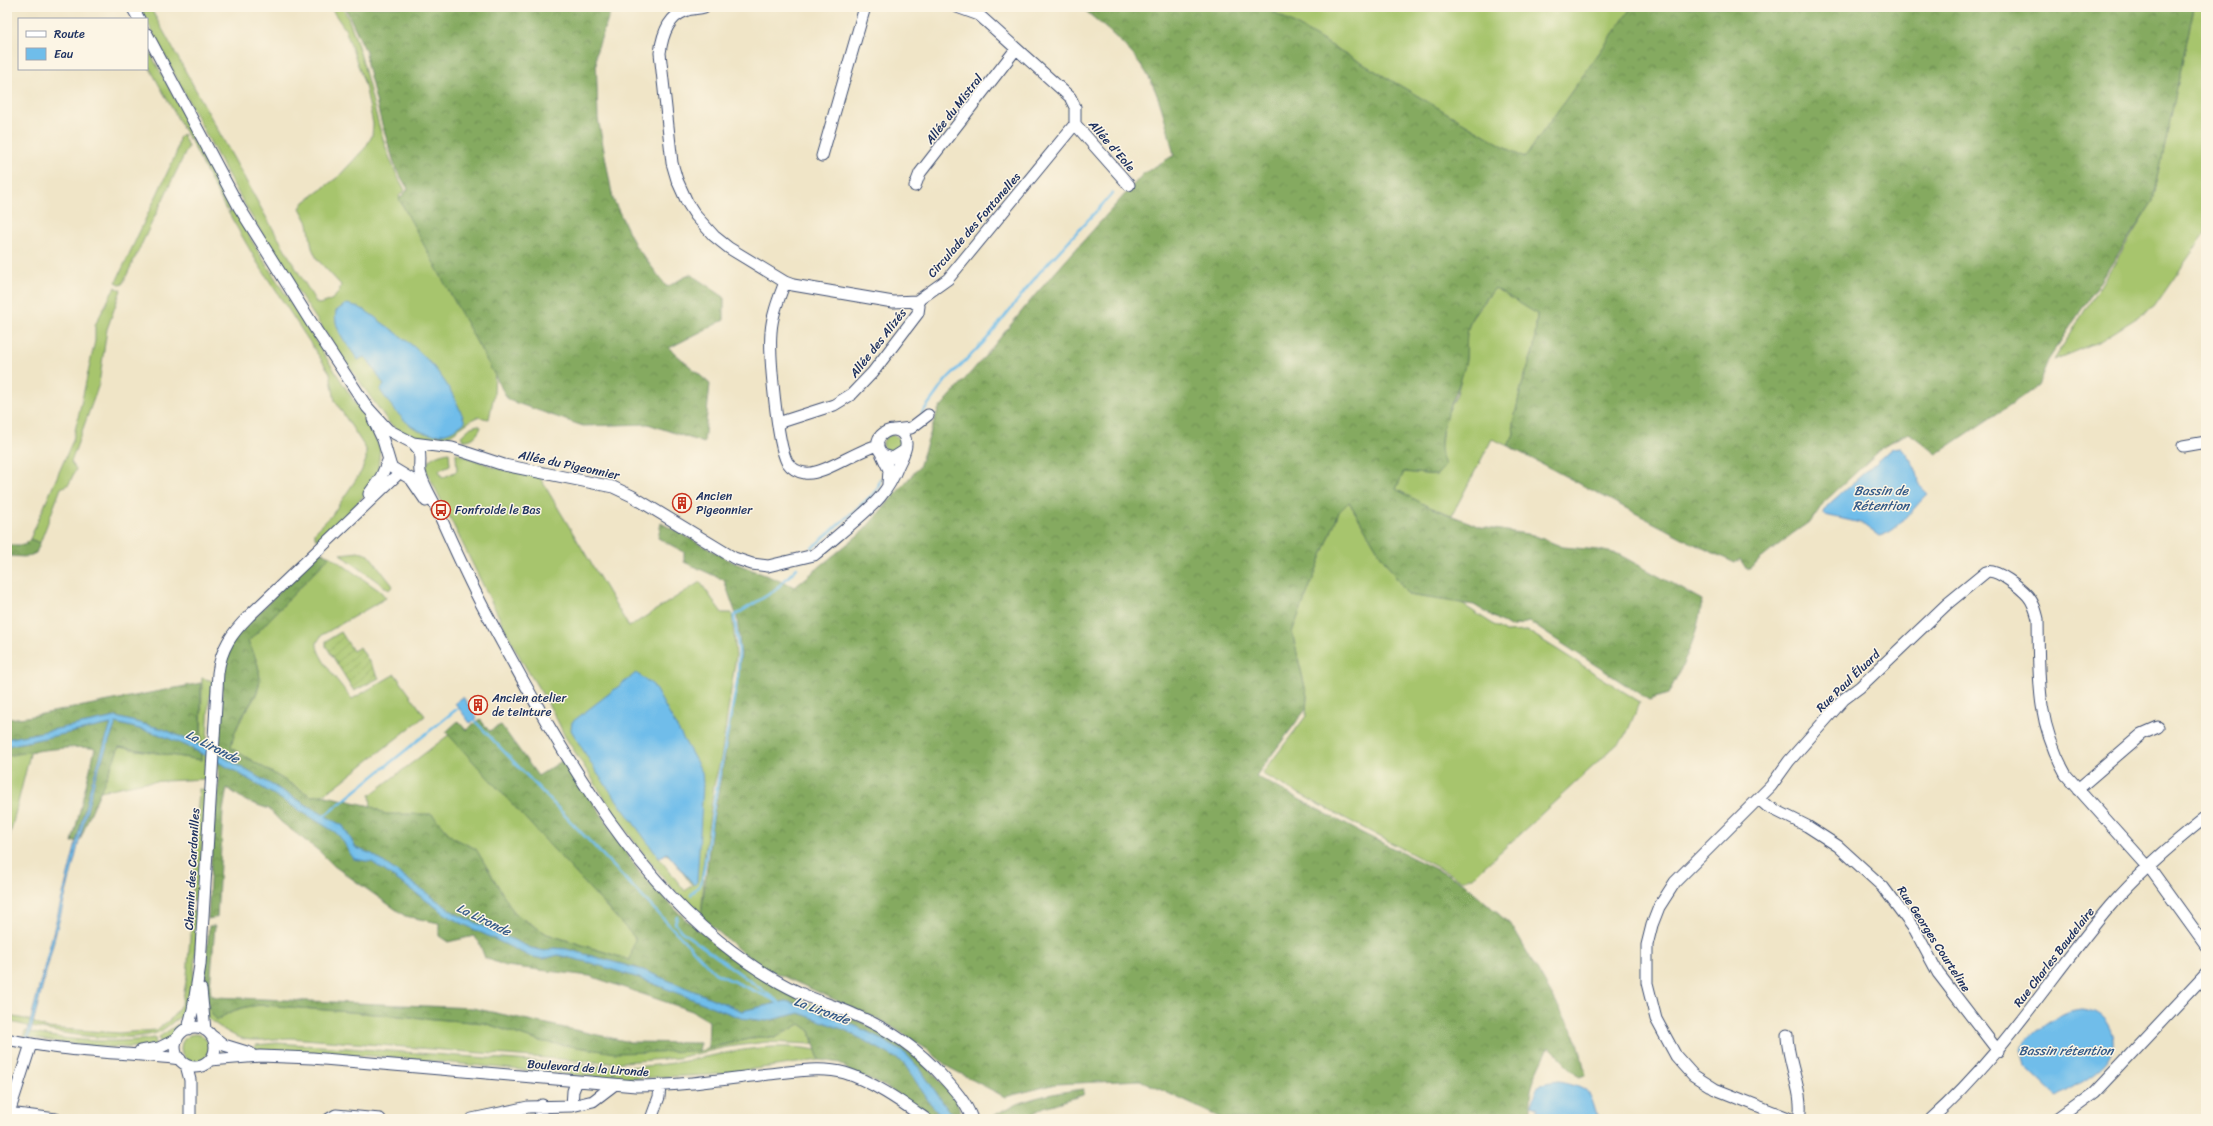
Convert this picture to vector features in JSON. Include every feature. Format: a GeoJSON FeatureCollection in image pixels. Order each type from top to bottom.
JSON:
{"type":"FeatureCollection","features":[{"type":"Feature","properties":{"kind":"street"},"geometry":{"type":"LineString","coordinates":[[132,7],[138,18]]}},
{"type":"Feature","properties":{"kind":"street","name":"Circulade des Fontanelles"},"geometry":{"type":"LineString","coordinates":[[704,7],[679,10],[670,22],[661,40],[660,53],[672,163],[677,180],[690,207],[714,236],[729,248],[785,282],[807,288],[893,302],[913,302],[925,296],[948,279],[1062,143],[1076,124]]}},
{"type":"Feature","properties":{"kind":"street"},"geometry":{"type":"LineString","coordinates":[[822,156],[865,7]]}},
{"type":"Feature","properties":{"kind":"street"},"geometry":{"type":"LineString","coordinates":[[956,7],[979,15],[1070,97],[1075,108],[1076,124]]}},
{"type":"Feature","properties":{"kind":"street"},"geometry":{"type":"LineString","coordinates":[[148,36],[248,221],[316,330],[367,407],[383,440],[391,467],[411,479],[446,532]]}},
{"type":"Feature","properties":{"kind":"street","name":"Allée du Mistral"},"geometry":{"type":"LineString","coordinates":[[915,186],[920,173],[1016,49]]}},
{"type":"Feature","properties":{"kind":"street","name":"Allée d'Eole"},"geometry":{"type":"LineString","coordinates":[[1076,124],[1129,186]]}},
{"type":"Feature","properties":{"kind":"street"},"geometry":{"type":"LineString","coordinates":[[785,282],[773,322],[770,349],[778,423],[787,461],[795,469],[801,472],[817,471],[863,450],[880,449],[888,457],[893,458],[905,449],[903,435],[892,430],[881,435],[880,449],[888,470],[887,489]]}},
{"type":"Feature","properties":{"kind":"street","name":"Allée des Alizés"},"geometry":{"type":"LineString","coordinates":[[778,423],[834,405],[852,394],[873,372],[918,313],[919,306],[913,302]]}},
{"type":"Feature","properties":{"kind":"street"},"geometry":{"type":"LineString","coordinates":[[367,407],[388,430],[411,442],[419,450],[424,481],[446,532],[475,592],[533,698],[575,767],[622,838],[674,901],[714,937],[759,970],[800,993],[872,1022],[909,1044],[927,1060],[954,1089],[972,1118]]}},
{"type":"Feature","properties":{"kind":"street","name":"Allée du Pigeonnier"},"geometry":{"type":"LineString","coordinates":[[411,442],[452,448],[504,465],[613,487],[632,496],[734,558],[760,566],[805,559],[814,555],[871,508],[887,489],[905,449],[928,415],[911,428],[892,430]]}},
{"type":"Feature","properties":{"kind":"street"},"geometry":{"type":"LineString","coordinates":[[346,522],[373,490],[394,444],[400,441],[411,442]]}},
{"type":"Feature","properties":{"kind":"street"},"geometry":{"type":"LineString","coordinates":[[2183,446],[2206,442]]}},
{"type":"Feature","properties":{"kind":"street"},"geometry":{"type":"LineString","coordinates":[[346,522],[401,473],[413,471],[420,462],[440,446]]}},
{"type":"Feature","properties":{"kind":"street","name":"Chemin des Cardonilles"},"geometry":{"type":"LineString","coordinates":[[188,1029],[193,1009],[200,965],[219,664],[226,643],[233,633],[346,522]]}},
{"type":"Feature","properties":{"kind":"street","name":"Rue Paul Éluard"},"geometry":{"type":"LineString","coordinates":[[1791,1119],[1715,1089],[1693,1075],[1676,1056],[1661,1030],[1650,1001],[1646,982],[1647,945],[1652,925],[1667,894],[1675,882],[1759,799],[1782,773],[1789,760],[1844,699],[1981,574],[1991,571],[1996,572],[2029,597],[2035,608],[2038,619],[2040,688],[2044,726],[2058,761],[2066,775],[2148,868],[2206,946]]}},
{"type":"Feature","properties":{"kind":"street"},"geometry":{"type":"LineString","coordinates":[[2078,789],[2142,734],[2158,727]]}},
{"type":"Feature","properties":{"kind":"street","name":"Rue Georges Courteline"},"geometry":{"type":"LineString","coordinates":[[1759,799],[1767,806],[1807,826],[1838,846],[1883,887],[1915,930],[1938,973],[1998,1051]]}},
{"type":"Feature","properties":{"kind":"street","name":"Rue Charles Baudelaire"},"geometry":{"type":"LineString","coordinates":[[1931,1119],[1976,1076],[1998,1051],[2103,915],[2148,868],[2206,817]]}},
{"type":"Feature","properties":{"kind":"street","name":"Chemin des Cardonilles"},"geometry":{"type":"LineString","coordinates":[[200,965],[208,1033]]}},
{"type":"Feature","properties":{"kind":"street"},"geometry":{"type":"LineString","coordinates":[[2058,1119],[2095,1092],[2206,974]]}},
{"type":"Feature","properties":{"kind":"street"},"geometry":{"type":"LineString","coordinates":[[125,1053],[159,1048],[177,1039],[188,1029],[196,1028],[208,1033],[215,1048],[196,1081],[190,1116]]}},
{"type":"Feature","properties":{"kind":"street","name":"Boulevard de la Lironde"},"geometry":{"type":"LineString","coordinates":[[208,1033],[224,1045],[260,1056]]}},
{"type":"Feature","properties":{"kind":"street"},"geometry":{"type":"LineString","coordinates":[[1787,1035],[1787,1047],[1801,1108],[1799,1119]]}},
{"type":"Feature","properties":{"kind":"street"},"geometry":{"type":"LineString","coordinates":[[7,1039],[47,1048],[125,1053],[183,1062],[197,1067],[207,1063]]}},
{"type":"Feature","properties":{"kind":"street"},"geometry":{"type":"LineString","coordinates":[[177,1039],[176,1047],[190,1080],[190,1116]]}},
{"type":"Feature","properties":{"kind":"street"},"geometry":{"type":"LineString","coordinates":[[31,1044],[8,1116],[56,1119]]}},
{"type":"Feature","properties":{"kind":"street","name":"Boulevard de la Lironde"},"geometry":{"type":"LineString","coordinates":[[207,1063],[260,1056],[353,1061],[614,1085],[660,1086],[793,1072],[831,1070],[859,1079],[900,1101],[926,1119]]}},
{"type":"Feature","properties":{"kind":"street"},"geometry":{"type":"LineString","coordinates":[[572,1106],[573,1091],[577,1081]]}},
{"type":"Feature","properties":{"kind":"street"},"geometry":{"type":"LineString","coordinates":[[472,1119],[528,1106],[572,1106],[593,1102],[614,1085]]}},
{"type":"Feature","properties":{"kind":"street"},"geometry":{"type":"LineString","coordinates":[[651,1119],[659,1097],[660,1086]]}},
{"type":"Feature","properties":{"kind":"street"},"geometry":{"type":"LineString","coordinates":[[540,1119],[542,1105]]}},
{"type":"Feature","properties":{"kind":"street"},"geometry":{"type":"LineString","coordinates":[[329,1119],[336,1116],[380,1119]]}},
{"type":"Feature","properties":{"kind":"green space"},"geometry":{"type":"Polygon","coordinates":[[[139,7],[150,7],[266,217],[317,304],[332,299],[340,290],[341,285],[317,259],[312,248],[308,223],[300,208],[304,202],[338,177],[365,148],[372,136],[373,124],[365,85],[345,29],[330,7],[343,7],[360,52],[385,146],[405,190],[399,196],[495,369],[494,395],[489,419],[477,417],[443,440],[437,441],[423,439],[401,431],[390,424],[317,320],[265,240],[220,161],[148,24],[148,18],[145,18],[139,7]]]}},
{"type":"Feature","properties":{"kind":"green space"},"geometry":{"type":"Polygon","coordinates":[[[345,7],[612,7],[596,53],[598,118],[613,199],[635,245],[667,287],[690,274],[724,297],[724,320],[669,348],[710,384],[704,443],[648,424],[583,426],[508,400],[399,199],[408,189],[396,169],[381,121],[367,64],[366,52],[345,7]]]}},
{"type":"Feature","properties":{"kind":"green space"},"geometry":{"type":"Polygon","coordinates":[[[1081,7],[1272,7],[1274,12],[1524,158],[1632,7],[2194,7],[2153,201],[2049,359],[2038,386],[1937,454],[1909,433],[1888,443],[1824,502],[1812,520],[1747,570],[1740,559],[1735,563],[1692,543],[1508,446],[1514,434],[1513,424],[1521,388],[1534,348],[1537,314],[1495,288],[1479,308],[1469,325],[1466,359],[1463,372],[1448,412],[1441,438],[1441,452],[1445,465],[1437,475],[1404,472],[1396,489],[1427,506],[1481,527],[1533,535],[1563,547],[1599,550],[1618,554],[1702,600],[1694,637],[1680,671],[1668,694],[1649,700],[1529,622],[1510,627],[1474,605],[1408,595],[1380,554],[1349,502],[1339,512],[1292,632],[1307,696],[1306,709],[1256,776],[1360,832],[1464,883],[1512,926],[1577,1039],[1586,1075],[1579,1077],[1549,1047],[1533,1082],[1531,1090],[1530,1109],[1532,1119],[1223,1119],[1140,1080],[1056,1084],[1005,1097],[948,1067],[928,1050],[884,1022],[767,969],[743,953],[701,917],[712,825],[741,655],[737,617],[724,580],[684,562],[684,552],[658,538],[661,523],[735,563],[795,587],[863,531],[919,467],[938,410],[986,355],[1035,295],[1143,174],[1174,155],[1162,108],[1148,75],[1128,49],[1081,7]]]}},
{"type":"Feature","properties":{"kind":"green space"},"geometry":{"type":"Polygon","coordinates":[[[1272,7],[1632,7],[1524,158],[1274,12],[1272,7]]]}},
{"type":"Feature","properties":{"kind":"green space"},"geometry":{"type":"Polygon","coordinates":[[[2194,7],[2206,7],[2206,232],[2154,307],[2100,341],[2054,360],[2153,201],[2194,7]]]}},
{"type":"Feature","properties":{"kind":"green space"},"geometry":{"type":"Polygon","coordinates":[[[148,49],[196,137],[189,139],[148,65],[148,49]]]}},
{"type":"Feature","properties":{"kind":"green space"},"geometry":{"type":"Polygon","coordinates":[[[183,134],[188,147],[122,285],[116,282],[176,154],[179,138],[183,134]]]}},
{"type":"Feature","properties":{"kind":"green space"},"geometry":{"type":"Polygon","coordinates":[[[195,140],[200,145],[232,209],[226,210],[191,141],[195,140]]]}},
{"type":"Feature","properties":{"kind":"green space"},"geometry":{"type":"Polygon","coordinates":[[[235,211],[259,253],[365,418],[380,448],[378,471],[372,486],[352,509],[319,540],[315,537],[315,532],[332,515],[361,472],[366,460],[366,449],[335,401],[330,373],[257,262],[228,212],[235,211]]]}},
{"type":"Feature","properties":{"kind":"green space"},"geometry":{"type":"Polygon","coordinates":[[[115,287],[121,290],[107,329],[99,384],[71,462],[76,469],[69,484],[61,488],[40,543],[30,539],[73,440],[95,341],[95,325],[115,287]]]}},
{"type":"Feature","properties":{"kind":"green space"},"geometry":{"type":"Polygon","coordinates":[[[1495,288],[1537,313],[1534,348],[1521,388],[1513,424],[1514,434],[1508,446],[1492,439],[1452,515],[1427,506],[1396,489],[1404,472],[1437,475],[1444,420],[1457,394],[1466,359],[1466,333],[1472,318],[1495,288]]]}},
{"type":"Feature","properties":{"kind":"green space"},"geometry":{"type":"Polygon","coordinates":[[[478,425],[481,427],[476,435],[469,440],[463,440],[461,436],[471,427],[478,425]]]}},
{"type":"Feature","properties":{"kind":"green space"},"geometry":{"type":"Polygon","coordinates":[[[892,435],[898,438],[901,444],[898,450],[892,453],[886,450],[883,444],[886,438],[892,435]]]}},
{"type":"Feature","properties":{"kind":"green space"},"geometry":{"type":"Polygon","coordinates":[[[449,452],[450,465],[439,470],[442,478],[457,471],[456,453],[499,469],[539,476],[629,627],[700,582],[722,613],[732,613],[736,656],[721,758],[714,785],[701,880],[704,879],[701,917],[671,887],[618,819],[564,735],[554,713],[522,661],[493,606],[427,472],[428,463],[430,460],[449,452]],[[665,853],[659,858],[685,891],[692,885],[671,857],[665,853]]]}},
{"type":"Feature","properties":{"kind":"green space"},"geometry":{"type":"Polygon","coordinates":[[[1349,502],[1380,554],[1408,595],[1459,602],[1505,632],[1528,631],[1640,702],[1625,737],[1473,877],[1461,880],[1262,774],[1306,716],[1307,696],[1292,632],[1339,512],[1349,502]]]}},
{"type":"Feature","properties":{"kind":"green space"},"geometry":{"type":"Polygon","coordinates":[[[30,539],[40,543],[36,553],[27,557],[7,556],[7,545],[25,545],[30,539]]]}},
{"type":"Feature","properties":{"kind":"green space"},"geometry":{"type":"Polygon","coordinates":[[[318,551],[330,556],[248,642],[256,661],[260,676],[254,698],[241,718],[235,731],[231,748],[311,796],[322,795],[371,806],[385,814],[432,814],[452,837],[476,849],[515,914],[547,934],[630,960],[635,938],[446,732],[458,721],[466,730],[480,719],[489,731],[501,725],[538,776],[565,759],[639,872],[685,919],[738,962],[801,1000],[861,1022],[889,1037],[922,1062],[955,1097],[963,1119],[938,1119],[884,1086],[849,1071],[840,1063],[819,1060],[810,1031],[800,1024],[775,1038],[758,1037],[708,1048],[709,1021],[692,1011],[590,976],[506,966],[485,958],[479,942],[474,936],[448,942],[439,936],[439,923],[405,916],[334,866],[319,851],[281,822],[269,809],[246,801],[227,788],[223,811],[217,917],[208,919],[212,842],[219,783],[217,750],[219,743],[223,678],[227,646],[318,551]]]}},
{"type":"Feature","properties":{"kind":"green space"},"geometry":{"type":"Polygon","coordinates":[[[359,552],[369,555],[393,586],[389,590],[340,554],[359,552]]]}},
{"type":"Feature","properties":{"kind":"green space"},"geometry":{"type":"Polygon","coordinates":[[[330,556],[380,591],[386,598],[322,635],[317,643],[320,655],[352,699],[395,674],[425,716],[336,786],[322,795],[311,796],[231,748],[236,731],[259,687],[260,676],[257,661],[248,642],[330,556]]]}},
{"type":"Feature","properties":{"kind":"green space"},"geometry":{"type":"Polygon","coordinates":[[[341,632],[353,651],[360,647],[379,678],[354,691],[326,646],[326,641],[341,632]]]}},
{"type":"Feature","properties":{"kind":"green space"},"geometry":{"type":"Polygon","coordinates":[[[202,678],[213,681],[209,702],[205,779],[145,782],[100,791],[119,747],[201,760],[202,678]]]}},
{"type":"Feature","properties":{"kind":"green space"},"geometry":{"type":"Polygon","coordinates":[[[201,683],[201,760],[119,747],[80,841],[72,842],[95,749],[78,747],[7,756],[7,719],[27,717],[201,683]]]}},
{"type":"Feature","properties":{"kind":"green space"},"geometry":{"type":"Polygon","coordinates":[[[459,727],[643,936],[630,960],[547,934],[515,914],[460,856],[371,806],[370,795],[459,727]]]}},
{"type":"Feature","properties":{"kind":"green space"},"geometry":{"type":"Polygon","coordinates":[[[31,750],[7,847],[7,756],[31,750]]]}},
{"type":"Feature","properties":{"kind":"green space"},"geometry":{"type":"Polygon","coordinates":[[[199,789],[206,790],[198,901],[192,901],[199,789]]]}},
{"type":"Feature","properties":{"kind":"green space"},"geometry":{"type":"Polygon","coordinates":[[[192,911],[199,912],[192,993],[187,1014],[178,1018],[162,1030],[153,1034],[136,1037],[99,1037],[61,1033],[7,1021],[7,1016],[26,1019],[46,1028],[119,1033],[156,1030],[171,1019],[182,1003],[187,976],[192,911]]]}},
{"type":"Feature","properties":{"kind":"green space"},"geometry":{"type":"Polygon","coordinates":[[[209,926],[215,926],[210,987],[211,995],[216,997],[473,1008],[630,1042],[700,1043],[699,1051],[615,1053],[538,1041],[484,1023],[264,1005],[239,1009],[228,1013],[217,1020],[211,1012],[207,1002],[205,989],[209,926]]]}},
{"type":"Feature","properties":{"kind":"green space"},"geometry":{"type":"Polygon","coordinates":[[[207,1005],[217,1020],[228,1013],[239,1009],[264,1005],[484,1023],[538,1041],[699,1051],[758,1037],[775,1038],[800,1024],[810,1031],[813,1044],[766,1042],[727,1047],[678,1058],[609,1063],[291,1038],[252,1040],[240,1038],[207,1018],[207,1005]]]}},
{"type":"Feature","properties":{"kind":"green space"},"geometry":{"type":"Polygon","coordinates":[[[184,1020],[188,1020],[180,1031],[161,1044],[159,1037],[184,1020]]]}},
{"type":"Feature","properties":{"kind":"green space"},"geometry":{"type":"Polygon","coordinates":[[[25,1031],[73,1039],[106,1041],[155,1038],[156,1045],[124,1048],[90,1046],[23,1037],[25,1031]]]}},
{"type":"Feature","properties":{"kind":"green space"},"geometry":{"type":"Polygon","coordinates":[[[195,1034],[205,1038],[209,1048],[205,1058],[195,1062],[185,1058],[181,1048],[185,1038],[195,1034]]]}},
{"type":"Feature","properties":{"kind":"green space"},"geometry":{"type":"Polygon","coordinates":[[[277,1043],[614,1067],[665,1064],[755,1048],[770,1047],[816,1050],[819,1060],[711,1075],[612,1079],[391,1057],[255,1050],[255,1045],[277,1043]]]}},
{"type":"Feature","properties":{"kind":"green space"},"geometry":{"type":"Polygon","coordinates":[[[1084,1089],[1083,1095],[1044,1107],[1024,1119],[989,1119],[1000,1112],[1034,1098],[1084,1089]]]}},
{"type":"Feature","properties":{"kind":"water"},"geometry":{"type":"Polygon","coordinates":[[[346,304],[356,306],[369,313],[396,332],[421,353],[432,364],[450,390],[465,422],[452,431],[439,434],[427,434],[406,422],[388,402],[380,390],[384,385],[368,360],[364,357],[358,360],[342,337],[335,318],[336,311],[346,304]]]}},
{"type":"Feature","properties":{"kind":"water","name":"Bassin de Rétention"},"geometry":{"type":"Polygon","coordinates":[[[1901,447],[1916,469],[1919,485],[1928,494],[1893,530],[1879,536],[1861,523],[1825,515],[1823,512],[1828,505],[1892,448],[1901,447]]]}},
{"type":"Feature","properties":{"kind":"water"},"geometry":{"type":"Polygon","coordinates":[[[636,673],[653,685],[702,772],[703,784],[697,882],[694,885],[667,853],[659,858],[597,773],[571,730],[572,722],[636,673]]]}},
{"type":"Feature","properties":{"kind":"water"},"geometry":{"type":"Polygon","coordinates":[[[463,697],[477,718],[470,723],[455,703],[463,697]]]}},
{"type":"Feature","properties":{"kind":"water"},"geometry":{"type":"Polygon","coordinates":[[[116,717],[163,729],[213,751],[343,826],[356,848],[372,854],[456,914],[531,948],[545,951],[553,948],[566,949],[643,970],[742,1011],[786,1001],[847,1022],[874,1035],[906,1054],[920,1069],[948,1110],[964,1119],[947,1119],[941,1115],[930,1103],[903,1062],[847,1031],[821,1021],[799,1013],[767,1021],[741,1018],[639,978],[591,963],[558,955],[543,959],[529,956],[451,918],[372,862],[354,859],[341,838],[335,832],[235,771],[187,746],[158,734],[116,723],[96,775],[29,1039],[26,1038],[91,785],[111,724],[7,746],[7,739],[116,717]]]}},
{"type":"Feature","properties":{"kind":"water","name":"Bassin rétention"},"geometry":{"type":"Polygon","coordinates":[[[2082,1009],[2098,1013],[2107,1021],[2114,1038],[2113,1050],[2108,1060],[2100,1069],[2090,1077],[2057,1097],[2025,1066],[2021,1048],[2033,1034],[2048,1022],[2056,1017],[2082,1009]]]}},
{"type":"Feature","properties":{"kind":"water"},"geometry":{"type":"Polygon","coordinates":[[[1560,1081],[1583,1088],[1587,1092],[1593,1102],[1598,1119],[1537,1119],[1537,1107],[1531,1105],[1537,1089],[1543,1084],[1560,1081]]]}},
{"type":"Feature","properties":{"kind":"waterway"},"geometry":{"type":"LineString","coordinates":[[922,413],[946,380],[986,340],[1039,273],[1113,193]]}},
{"type":"Feature","properties":{"kind":"waterway"},"geometry":{"type":"LineString","coordinates":[[812,548],[872,495],[878,488],[880,479]]}},
{"type":"Feature","properties":{"kind":"waterway"},"geometry":{"type":"LineString","coordinates":[[691,895],[701,883],[703,875],[714,803],[738,677],[739,652],[734,616],[774,591],[797,568]]}},
{"type":"Feature","properties":{"kind":"waterway"},"geometry":{"type":"LineString","coordinates":[[323,817],[458,708]]}},
{"type":"Feature","properties":{"kind":"waterway"},"geometry":{"type":"LineString","coordinates":[[474,720],[715,973],[782,1005]]}},
{"type":"Feature","properties":{"kind":"waterway"},"geometry":{"type":"LineString","coordinates":[[677,917],[675,923],[681,931],[779,1002]]}},
{"type":"Feature","properties":{"kind":"waterway"},"geometry":{"type":"LineString","coordinates":[[1517,1119],[1540,1111]]}},
{"type":"Feature","properties":{"kind":"place","name":"Ancien Pigeonnier"},"geometry":{"type":"Point","coordinates":[682,503]}},
{"type":"Feature","properties":{"kind":"place","name":"Fonfroide le Bas"},"geometry":{"type":"Point","coordinates":[441,510]}},
{"type":"Feature","properties":{"kind":"place","name":"Ancien atelier de teinture"},"geometry":{"type":"Point","coordinates":[478,705]}},
{"type":"Feature","properties":{"kind":"water label","name":"La Lironde"},"geometry":{"type":"Point","coordinates":[213,746]}},
{"type":"Feature","properties":{"kind":"water label","name":"La Lironde"},"geometry":{"type":"Point","coordinates":[484,919]}},
{"type":"Feature","properties":{"kind":"water label","name":"La Lironde"},"geometry":{"type":"Point","coordinates":[822,1010]}}]}
